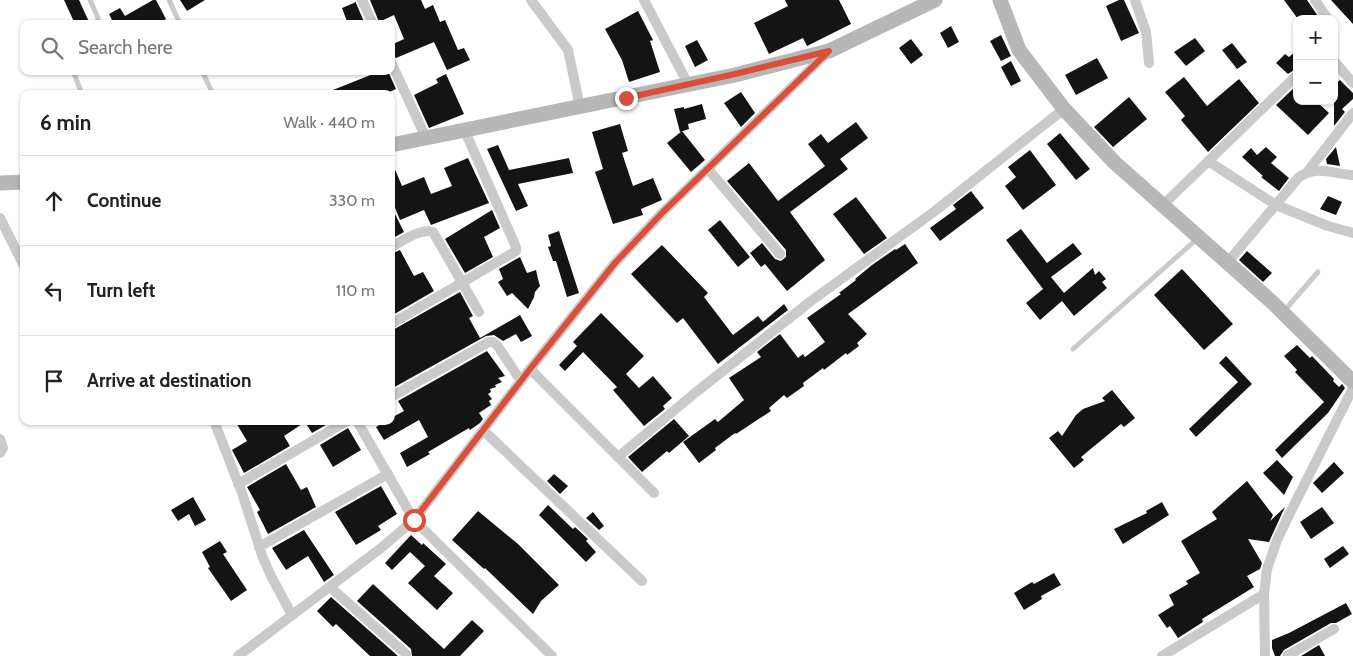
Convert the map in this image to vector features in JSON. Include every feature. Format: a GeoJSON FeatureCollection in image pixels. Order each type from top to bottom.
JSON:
{"type":"FeatureCollection","features":[{"type":"Feature","properties":{"kind":"main road"},"geometry":{"type":"LineString","coordinates":[[395,144],[688,84],[829,51],[935,0]]}},
{"type":"Feature","properties":{"kind":"main road"},"geometry":{"type":"LineString","coordinates":[[1000,0],[1019,50],[1064,109],[1114,162],[1282,312],[1353,382]]}},
{"type":"Feature","properties":{"kind":"main road"},"geometry":{"type":"LineString","coordinates":[[0,183],[20,182]]}},
{"type":"Feature","properties":{"kind":"street"},"geometry":{"type":"LineString","coordinates":[[362,0],[371,20]]}},
{"type":"Feature","properties":{"kind":"street"},"geometry":{"type":"LineString","coordinates":[[530,0],[568,50],[580,107]]}},
{"type":"Feature","properties":{"kind":"street"},"geometry":{"type":"LineString","coordinates":[[644,0],[688,84]]}},
{"type":"Feature","properties":{"kind":"street"},"geometry":{"type":"LineString","coordinates":[[1135,0],[1146,32],[1149,63]]}},
{"type":"Feature","properties":{"kind":"street"},"geometry":{"type":"LineString","coordinates":[[1316,0],[1325,15]]}},
{"type":"Feature","properties":{"kind":"street"},"geometry":{"type":"LineString","coordinates":[[238,656],[381,548],[414,520],[530,369],[615,263],[663,212],[829,51]]}},
{"type":"Feature","properties":{"kind":"street"},"geometry":{"type":"LineString","coordinates":[[1338,66],[1353,83]]}},
{"type":"Feature","properties":{"kind":"street"},"geometry":{"type":"LineString","coordinates":[[395,71],[426,138]]}},
{"type":"Feature","properties":{"kind":"street"},"geometry":{"type":"LineString","coordinates":[[1162,206],[1293,79]]}},
{"type":"Feature","properties":{"kind":"street"},"geometry":{"type":"LineString","coordinates":[[618,457],[695,392],[811,301],[935,211],[1064,109]]}},
{"type":"Feature","properties":{"kind":"street"},"geometry":{"type":"LineString","coordinates":[[1227,263],[1299,177],[1308,171],[1353,113]]}},
{"type":"Feature","properties":{"kind":"street"},"geometry":{"type":"LineString","coordinates":[[395,322],[516,251],[516,247],[464,129]]}},
{"type":"Feature","properties":{"kind":"street"},"geometry":{"type":"LineString","coordinates":[[1208,161],[1276,205],[1328,226],[1353,233]]}},
{"type":"Feature","properties":{"kind":"street"},"geometry":{"type":"LineString","coordinates":[[708,169],[780,254]]}},
{"type":"Feature","properties":{"kind":"street"},"geometry":{"type":"LineString","coordinates":[[1308,171],[1319,170],[1353,175]]}},
{"type":"Feature","properties":{"kind":"street"},"geometry":{"type":"LineString","coordinates":[[0,218],[20,258]]}},
{"type":"Feature","properties":{"kind":"street"},"geometry":{"type":"LineString","coordinates":[[395,245],[421,232],[427,230],[432,232],[479,312]]}},
{"type":"Feature","properties":{"kind":"street"},"geometry":{"type":"LineString","coordinates":[[395,395],[489,342],[497,345],[521,381]]}},
{"type":"Feature","properties":{"kind":"street"},"geometry":{"type":"LineString","coordinates":[[530,369],[654,493]]}},
{"type":"Feature","properties":{"kind":"street"},"geometry":{"type":"LineString","coordinates":[[1265,656],[1263,633],[1267,569],[1277,540],[1353,388]]}},
{"type":"Feature","properties":{"kind":"street"},"geometry":{"type":"LineString","coordinates":[[216,425],[259,547],[271,576],[292,615]]}},
{"type":"Feature","properties":{"kind":"street"},"geometry":{"type":"LineString","coordinates":[[238,484],[340,425]]}},
{"type":"Feature","properties":{"kind":"street"},"geometry":{"type":"LineString","coordinates":[[359,425],[414,520],[552,656]]}},
{"type":"Feature","properties":{"kind":"street"},"geometry":{"type":"LineString","coordinates":[[484,431],[642,581]]}},
{"type":"Feature","properties":{"kind":"street"},"geometry":{"type":"LineString","coordinates":[[0,439],[3,448],[0,453]]}},
{"type":"Feature","properties":{"kind":"street"},"geometry":{"type":"LineString","coordinates":[[259,547],[388,474]]}},
{"type":"Feature","properties":{"kind":"street"},"geometry":{"type":"LineString","coordinates":[[330,587],[406,654]]}},
{"type":"Feature","properties":{"kind":"street"},"geometry":{"type":"LineString","coordinates":[[1162,656],[1264,594]]}},
{"type":"Feature","properties":{"kind":"street"},"geometry":{"type":"LineString","coordinates":[[1287,656],[1334,629]]}},
{"type":"Feature","properties":{"kind":"lane"},"geometry":{"type":"LineString","coordinates":[[90,0],[98,20]]}},
{"type":"Feature","properties":{"kind":"lane"},"geometry":{"type":"LineString","coordinates":[[169,0],[178,20]]}},
{"type":"Feature","properties":{"kind":"lane"},"geometry":{"type":"LineString","coordinates":[[75,75],[80,90]]}},
{"type":"Feature","properties":{"kind":"lane"},"geometry":{"type":"LineString","coordinates":[[204,75],[211,90]]}},
{"type":"Feature","properties":{"kind":"lane"},"geometry":{"type":"LineString","coordinates":[[1073,349],[1198,238]]}},
{"type":"Feature","properties":{"kind":"lane"},"geometry":{"type":"LineString","coordinates":[[1282,312],[1318,272]]}},
{"type":"Feature","properties":{"kind":"building"},"geometry":{"type":"Polygon","coordinates":[[[64,0],[79,0],[88,20],[73,20],[64,0]]]}},
{"type":"Feature","properties":{"kind":"building"},"geometry":{"type":"Polygon","coordinates":[[[156,0],[166,19],[112,20],[109,14],[120,8],[125,16],[156,0]]]}},
{"type":"Feature","properties":{"kind":"building"},"geometry":{"type":"Polygon","coordinates":[[[180,0],[205,0],[187,11],[180,0]]]}},
{"type":"Feature","properties":{"kind":"building"},"geometry":{"type":"Polygon","coordinates":[[[370,0],[421,0],[425,9],[433,5],[440,22],[445,20],[458,50],[464,48],[470,60],[447,70],[434,42],[396,58],[395,43],[404,39],[394,15],[383,20],[378,20],[370,0]]]}},
{"type":"Feature","properties":{"kind":"building"},"geometry":{"type":"Polygon","coordinates":[[[785,0],[839,0],[851,24],[807,46],[803,38],[769,54],[754,23],[788,6],[785,0]]]}},
{"type":"Feature","properties":{"kind":"building"},"geometry":{"type":"Polygon","coordinates":[[[1119,0],[1124,0],[1139,33],[1121,41],[1106,6],[1119,0]]]}},
{"type":"Feature","properties":{"kind":"building"},"geometry":{"type":"Polygon","coordinates":[[[1284,0],[1307,0],[1317,15],[1295,15],[1284,0]]]}},
{"type":"Feature","properties":{"kind":"building"},"geometry":{"type":"Polygon","coordinates":[[[1331,0],[1353,0],[1353,24],[1331,0]]]}},
{"type":"Feature","properties":{"kind":"building"},"geometry":{"type":"Polygon","coordinates":[[[356,2],[363,20],[346,20],[342,8],[356,2]]]}},
{"type":"Feature","properties":{"kind":"building"},"geometry":{"type":"Polygon","coordinates":[[[638,11],[653,40],[650,41],[660,72],[629,82],[622,60],[605,29],[638,11]]]}},
{"type":"Feature","properties":{"kind":"building"},"geometry":{"type":"Polygon","coordinates":[[[951,26],[959,42],[948,48],[940,33],[951,26]]]}},
{"type":"Feature","properties":{"kind":"building"},"geometry":{"type":"Polygon","coordinates":[[[1001,35],[1011,56],[1001,61],[990,41],[1001,35]]]}},
{"type":"Feature","properties":{"kind":"building"},"geometry":{"type":"Polygon","coordinates":[[[1195,38],[1205,51],[1186,66],[1174,52],[1195,38]]]}},
{"type":"Feature","properties":{"kind":"building"},"geometry":{"type":"Polygon","coordinates":[[[911,39],[923,55],[911,64],[899,48],[911,39]]]}},
{"type":"Feature","properties":{"kind":"building"},"geometry":{"type":"Polygon","coordinates":[[[697,40],[708,60],[695,67],[685,46],[697,40]]]}},
{"type":"Feature","properties":{"kind":"building"},"geometry":{"type":"Polygon","coordinates":[[[1232,43],[1247,62],[1237,69],[1222,50],[1232,43]]]}},
{"type":"Feature","properties":{"kind":"building"},"geometry":{"type":"Polygon","coordinates":[[[1285,54],[1289,57],[1293,54],[1293,71],[1288,74],[1276,63],[1285,54]]]}},
{"type":"Feature","properties":{"kind":"building"},"geometry":{"type":"Polygon","coordinates":[[[1097,58],[1108,78],[1076,95],[1065,75],[1097,58]]]}},
{"type":"Feature","properties":{"kind":"building"},"geometry":{"type":"Polygon","coordinates":[[[1011,61],[1021,81],[1011,86],[1001,67],[1011,61]]]}},
{"type":"Feature","properties":{"kind":"building"},"geometry":{"type":"Polygon","coordinates":[[[446,74],[464,114],[429,128],[414,95],[438,83],[436,79],[446,74]]]}},
{"type":"Feature","properties":{"kind":"building"},"geometry":{"type":"Polygon","coordinates":[[[370,75],[390,75],[396,89],[394,90],[333,90],[370,75]]]}},
{"type":"Feature","properties":{"kind":"building"},"geometry":{"type":"Polygon","coordinates":[[[1184,77],[1207,106],[1239,79],[1259,103],[1208,152],[1181,120],[1185,116],[1165,92],[1184,77]]]}},
{"type":"Feature","properties":{"kind":"building"},"geometry":{"type":"Polygon","coordinates":[[[1340,80],[1353,93],[1353,99],[1342,109],[1345,112],[1334,126],[1334,105],[1338,105],[1338,82],[1340,80]]]}},
{"type":"Feature","properties":{"kind":"building"},"geometry":{"type":"Polygon","coordinates":[[[1293,89],[1293,105],[1320,105],[1329,113],[1308,135],[1276,105],[1293,89]]]}},
{"type":"Feature","properties":{"kind":"building"},"geometry":{"type":"Polygon","coordinates":[[[741,92],[755,113],[741,127],[724,103],[741,92]]]}},
{"type":"Feature","properties":{"kind":"building"},"geometry":{"type":"Polygon","coordinates":[[[1129,97],[1147,119],[1113,147],[1094,127],[1129,97]]]}},
{"type":"Feature","properties":{"kind":"building"},"geometry":{"type":"Polygon","coordinates":[[[702,104],[706,119],[688,124],[689,129],[680,132],[674,109],[684,107],[684,109],[702,104]]]}},
{"type":"Feature","properties":{"kind":"building"},"geometry":{"type":"Polygon","coordinates":[[[856,122],[868,138],[840,159],[848,169],[790,212],[825,260],[787,291],[765,264],[761,267],[750,253],[762,243],[775,259],[781,261],[786,257],[786,250],[727,181],[749,163],[778,201],[825,166],[808,144],[821,134],[828,143],[856,122]]]}},
{"type":"Feature","properties":{"kind":"building"},"geometry":{"type":"Polygon","coordinates":[[[620,124],[628,151],[622,153],[633,186],[653,178],[662,200],[641,209],[643,215],[613,224],[595,172],[603,169],[592,132],[620,124]]]}},
{"type":"Feature","properties":{"kind":"building"},"geometry":{"type":"Polygon","coordinates":[[[682,131],[705,160],[691,172],[667,143],[682,131]]]}},
{"type":"Feature","properties":{"kind":"building"},"geometry":{"type":"Polygon","coordinates":[[[1060,133],[1090,169],[1076,180],[1047,144],[1060,133]]]}},
{"type":"Feature","properties":{"kind":"building"},"geometry":{"type":"Polygon","coordinates":[[[498,145],[509,170],[569,158],[573,173],[518,184],[528,206],[516,211],[487,149],[498,145]]]}},
{"type":"Feature","properties":{"kind":"building"},"geometry":{"type":"Polygon","coordinates":[[[1266,147],[1277,157],[1271,163],[1289,178],[1279,191],[1261,177],[1263,176],[1242,157],[1251,148],[1257,155],[1266,147]]]}},
{"type":"Feature","properties":{"kind":"building"},"geometry":{"type":"Polygon","coordinates":[[[1336,147],[1340,166],[1327,164],[1326,159],[1336,147]]]}},
{"type":"Feature","properties":{"kind":"building"},"geometry":{"type":"Polygon","coordinates":[[[1030,150],[1056,185],[1023,210],[1005,186],[1016,177],[1008,167],[1030,150]]]}},
{"type":"Feature","properties":{"kind":"building"},"geometry":{"type":"Polygon","coordinates":[[[468,158],[489,203],[431,225],[424,210],[400,220],[395,208],[395,169],[402,186],[424,177],[431,194],[452,186],[444,168],[468,158]]]}},
{"type":"Feature","properties":{"kind":"building"},"geometry":{"type":"Polygon","coordinates":[[[971,191],[984,208],[940,241],[930,228],[956,209],[953,205],[971,191]]]}},
{"type":"Feature","properties":{"kind":"building"},"geometry":{"type":"Polygon","coordinates":[[[1328,196],[1342,202],[1336,215],[1320,209],[1328,196]]]}},
{"type":"Feature","properties":{"kind":"building"},"geometry":{"type":"Polygon","coordinates":[[[856,197],[887,238],[864,254],[833,214],[856,197]]]}},
{"type":"Feature","properties":{"kind":"building"},"geometry":{"type":"Polygon","coordinates":[[[492,210],[500,228],[484,237],[493,257],[465,273],[445,239],[492,210]]]}},
{"type":"Feature","properties":{"kind":"building"},"geometry":{"type":"Polygon","coordinates":[[[395,214],[404,232],[395,237],[395,214]]]}},
{"type":"Feature","properties":{"kind":"building"},"geometry":{"type":"Polygon","coordinates":[[[720,220],[750,257],[738,267],[708,230],[720,220]]]}},
{"type":"Feature","properties":{"kind":"building"},"geometry":{"type":"Polygon","coordinates":[[[1021,229],[1047,263],[1073,243],[1082,254],[1051,277],[1064,293],[1093,268],[1095,275],[1099,271],[1106,279],[1102,282],[1107,288],[1074,316],[1062,301],[1040,320],[1026,303],[1043,289],[1006,240],[1021,229]]]}},
{"type":"Feature","properties":{"kind":"building"},"geometry":{"type":"Polygon","coordinates":[[[559,231],[579,293],[567,297],[556,261],[553,261],[548,247],[551,246],[548,235],[559,231]]]}},
{"type":"Feature","properties":{"kind":"building"},"geometry":{"type":"Polygon","coordinates":[[[905,244],[918,263],[848,314],[867,334],[857,343],[859,346],[847,355],[846,353],[824,370],[823,368],[803,383],[804,386],[787,398],[784,395],[769,408],[771,411],[735,433],[699,463],[683,442],[715,419],[718,422],[744,400],[729,378],[761,357],[757,352],[780,334],[798,358],[803,354],[805,357],[825,342],[807,318],[841,294],[839,293],[872,265],[905,244]]]}},
{"type":"Feature","properties":{"kind":"building"},"geometry":{"type":"Polygon","coordinates":[[[662,245],[708,293],[704,297],[733,335],[758,316],[763,322],[784,304],[788,310],[718,364],[683,318],[677,323],[631,274],[662,245]]]}},
{"type":"Feature","properties":{"kind":"building"},"geometry":{"type":"Polygon","coordinates":[[[400,250],[414,276],[423,272],[434,291],[395,314],[395,252],[400,250]]]}},
{"type":"Feature","properties":{"kind":"building"},"geometry":{"type":"Polygon","coordinates":[[[1247,251],[1272,273],[1263,282],[1239,260],[1247,251]]]}},
{"type":"Feature","properties":{"kind":"building"},"geometry":{"type":"Polygon","coordinates":[[[520,257],[527,273],[536,270],[540,286],[535,292],[528,309],[512,293],[507,296],[498,282],[503,279],[499,269],[520,257]]]}},
{"type":"Feature","properties":{"kind":"building"},"geometry":{"type":"Polygon","coordinates":[[[1182,269],[1233,324],[1204,350],[1154,295],[1182,269]]]}},
{"type":"Feature","properties":{"kind":"building"},"geometry":{"type":"Polygon","coordinates":[[[460,292],[473,316],[469,318],[480,338],[520,315],[532,336],[521,342],[516,334],[503,341],[494,335],[486,336],[395,387],[395,329],[460,292]]]}},
{"type":"Feature","properties":{"kind":"building"},"geometry":{"type":"Polygon","coordinates":[[[601,313],[644,356],[626,374],[639,388],[653,376],[672,398],[663,406],[665,409],[644,426],[613,390],[617,387],[583,352],[565,371],[559,365],[577,346],[573,342],[601,313]]]}},
{"type":"Feature","properties":{"kind":"building"},"geometry":{"type":"Polygon","coordinates":[[[1297,345],[1310,358],[1312,356],[1339,387],[1342,384],[1345,388],[1328,413],[1282,458],[1275,450],[1324,402],[1295,372],[1297,370],[1284,356],[1297,345]]]}},
{"type":"Feature","properties":{"kind":"building"},"geometry":{"type":"Polygon","coordinates":[[[487,351],[505,376],[498,378],[502,382],[490,389],[491,392],[488,394],[492,399],[489,401],[491,405],[479,413],[483,419],[480,423],[428,452],[430,454],[407,467],[400,453],[428,437],[419,420],[384,440],[376,427],[379,425],[395,425],[395,416],[404,411],[398,401],[487,351]]]}},
{"type":"Feature","properties":{"kind":"building"},"geometry":{"type":"Polygon","coordinates":[[[1226,356],[1252,384],[1196,437],[1189,429],[1238,382],[1219,363],[1226,356]]]}},
{"type":"Feature","properties":{"kind":"building"},"geometry":{"type":"Polygon","coordinates":[[[1112,390],[1135,418],[1124,427],[1121,424],[1081,457],[1084,460],[1074,468],[1049,438],[1058,431],[1062,436],[1076,415],[1083,409],[1105,401],[1102,398],[1112,390]]]}},
{"type":"Feature","properties":{"kind":"building"},"geometry":{"type":"Polygon","coordinates":[[[674,419],[689,436],[642,472],[628,457],[674,419]]]}},
{"type":"Feature","properties":{"kind":"building"},"geometry":{"type":"Polygon","coordinates":[[[237,425],[300,425],[284,436],[290,446],[244,473],[232,450],[247,441],[237,425]]]}},
{"type":"Feature","properties":{"kind":"building"},"geometry":{"type":"Polygon","coordinates":[[[307,425],[326,425],[312,433],[307,425]]]}},
{"type":"Feature","properties":{"kind":"building"},"geometry":{"type":"Polygon","coordinates":[[[348,428],[361,450],[333,467],[320,445],[348,428]]]}},
{"type":"Feature","properties":{"kind":"building"},"geometry":{"type":"Polygon","coordinates":[[[1277,460],[1293,477],[1284,495],[1263,473],[1277,460]]]}},
{"type":"Feature","properties":{"kind":"building"},"geometry":{"type":"Polygon","coordinates":[[[1334,462],[1344,473],[1322,493],[1313,483],[1334,462]]]}},
{"type":"Feature","properties":{"kind":"building"},"geometry":{"type":"Polygon","coordinates":[[[286,464],[301,490],[307,487],[316,507],[268,534],[257,512],[260,510],[247,487],[286,464]]]}},
{"type":"Feature","properties":{"kind":"building"},"geometry":{"type":"Polygon","coordinates":[[[554,474],[568,486],[560,494],[547,481],[554,474]]]}},
{"type":"Feature","properties":{"kind":"building"},"geometry":{"type":"Polygon","coordinates":[[[1247,481],[1273,515],[1270,521],[1285,507],[1269,542],[1248,539],[1262,563],[1260,569],[1247,576],[1254,587],[1202,619],[1203,622],[1178,638],[1170,626],[1167,628],[1158,615],[1174,605],[1169,595],[1188,584],[1186,581],[1200,573],[1181,541],[1217,519],[1212,512],[1247,481]]]}},
{"type":"Feature","properties":{"kind":"building"},"geometry":{"type":"Polygon","coordinates":[[[381,486],[397,514],[378,526],[381,530],[356,545],[335,512],[381,486]]]}},
{"type":"Feature","properties":{"kind":"building"},"geometry":{"type":"Polygon","coordinates":[[[193,497],[206,520],[195,526],[189,514],[178,521],[171,510],[193,497]]]}},
{"type":"Feature","properties":{"kind":"building"},"geometry":{"type":"Polygon","coordinates":[[[1162,502],[1169,515],[1123,544],[1114,529],[1147,513],[1146,511],[1162,502]]]}},
{"type":"Feature","properties":{"kind":"building"},"geometry":{"type":"Polygon","coordinates":[[[548,505],[573,529],[575,527],[588,539],[586,541],[596,552],[586,562],[539,515],[548,505]]]}},
{"type":"Feature","properties":{"kind":"building"},"geometry":{"type":"Polygon","coordinates":[[[1322,507],[1334,523],[1311,539],[1300,522],[1322,507]]]}},
{"type":"Feature","properties":{"kind":"building"},"geometry":{"type":"Polygon","coordinates":[[[478,511],[518,544],[559,585],[541,601],[533,614],[485,568],[452,540],[478,511]]]}},
{"type":"Feature","properties":{"kind":"building"},"geometry":{"type":"Polygon","coordinates":[[[593,512],[604,526],[599,530],[586,518],[593,512]]]}},
{"type":"Feature","properties":{"kind":"building"},"geometry":{"type":"Polygon","coordinates":[[[304,530],[334,575],[324,582],[308,556],[286,570],[272,548],[304,530]]]}},
{"type":"Feature","properties":{"kind":"building"},"geometry":{"type":"Polygon","coordinates":[[[411,535],[446,564],[434,576],[453,593],[437,610],[408,583],[425,566],[410,552],[392,570],[385,563],[411,535]]]}},
{"type":"Feature","properties":{"kind":"building"},"geometry":{"type":"Polygon","coordinates":[[[220,541],[227,552],[223,554],[247,590],[231,601],[208,568],[210,567],[202,552],[220,541]]]}},
{"type":"Feature","properties":{"kind":"building"},"geometry":{"type":"Polygon","coordinates":[[[1343,546],[1349,554],[1330,568],[1324,559],[1343,546]]]}},
{"type":"Feature","properties":{"kind":"building"},"geometry":{"type":"Polygon","coordinates":[[[1054,573],[1061,585],[1041,596],[1042,599],[1024,610],[1014,593],[1032,582],[1034,584],[1054,573]]]}},
{"type":"Feature","properties":{"kind":"building"},"geometry":{"type":"Polygon","coordinates":[[[373,584],[444,649],[472,620],[484,631],[460,656],[412,656],[411,649],[357,601],[373,584]]]}},
{"type":"Feature","properties":{"kind":"building"},"geometry":{"type":"Polygon","coordinates":[[[331,597],[398,656],[370,656],[336,624],[333,627],[317,611],[331,597]]]}},
{"type":"Feature","properties":{"kind":"building"},"geometry":{"type":"Polygon","coordinates":[[[1346,603],[1352,614],[1336,623],[1331,623],[1284,650],[1280,656],[1275,656],[1272,640],[1346,603]]]}},
{"type":"Feature","properties":{"kind":"building"},"geometry":{"type":"Polygon","coordinates":[[[1319,645],[1325,656],[1301,656],[1319,645]]]}},
{"type":"Feature","properties":{"kind":"route"},"geometry":{"type":"LineString","coordinates":[[414,520],[530,369],[615,263],[663,212],[829,51],[626,98]]}}]}
